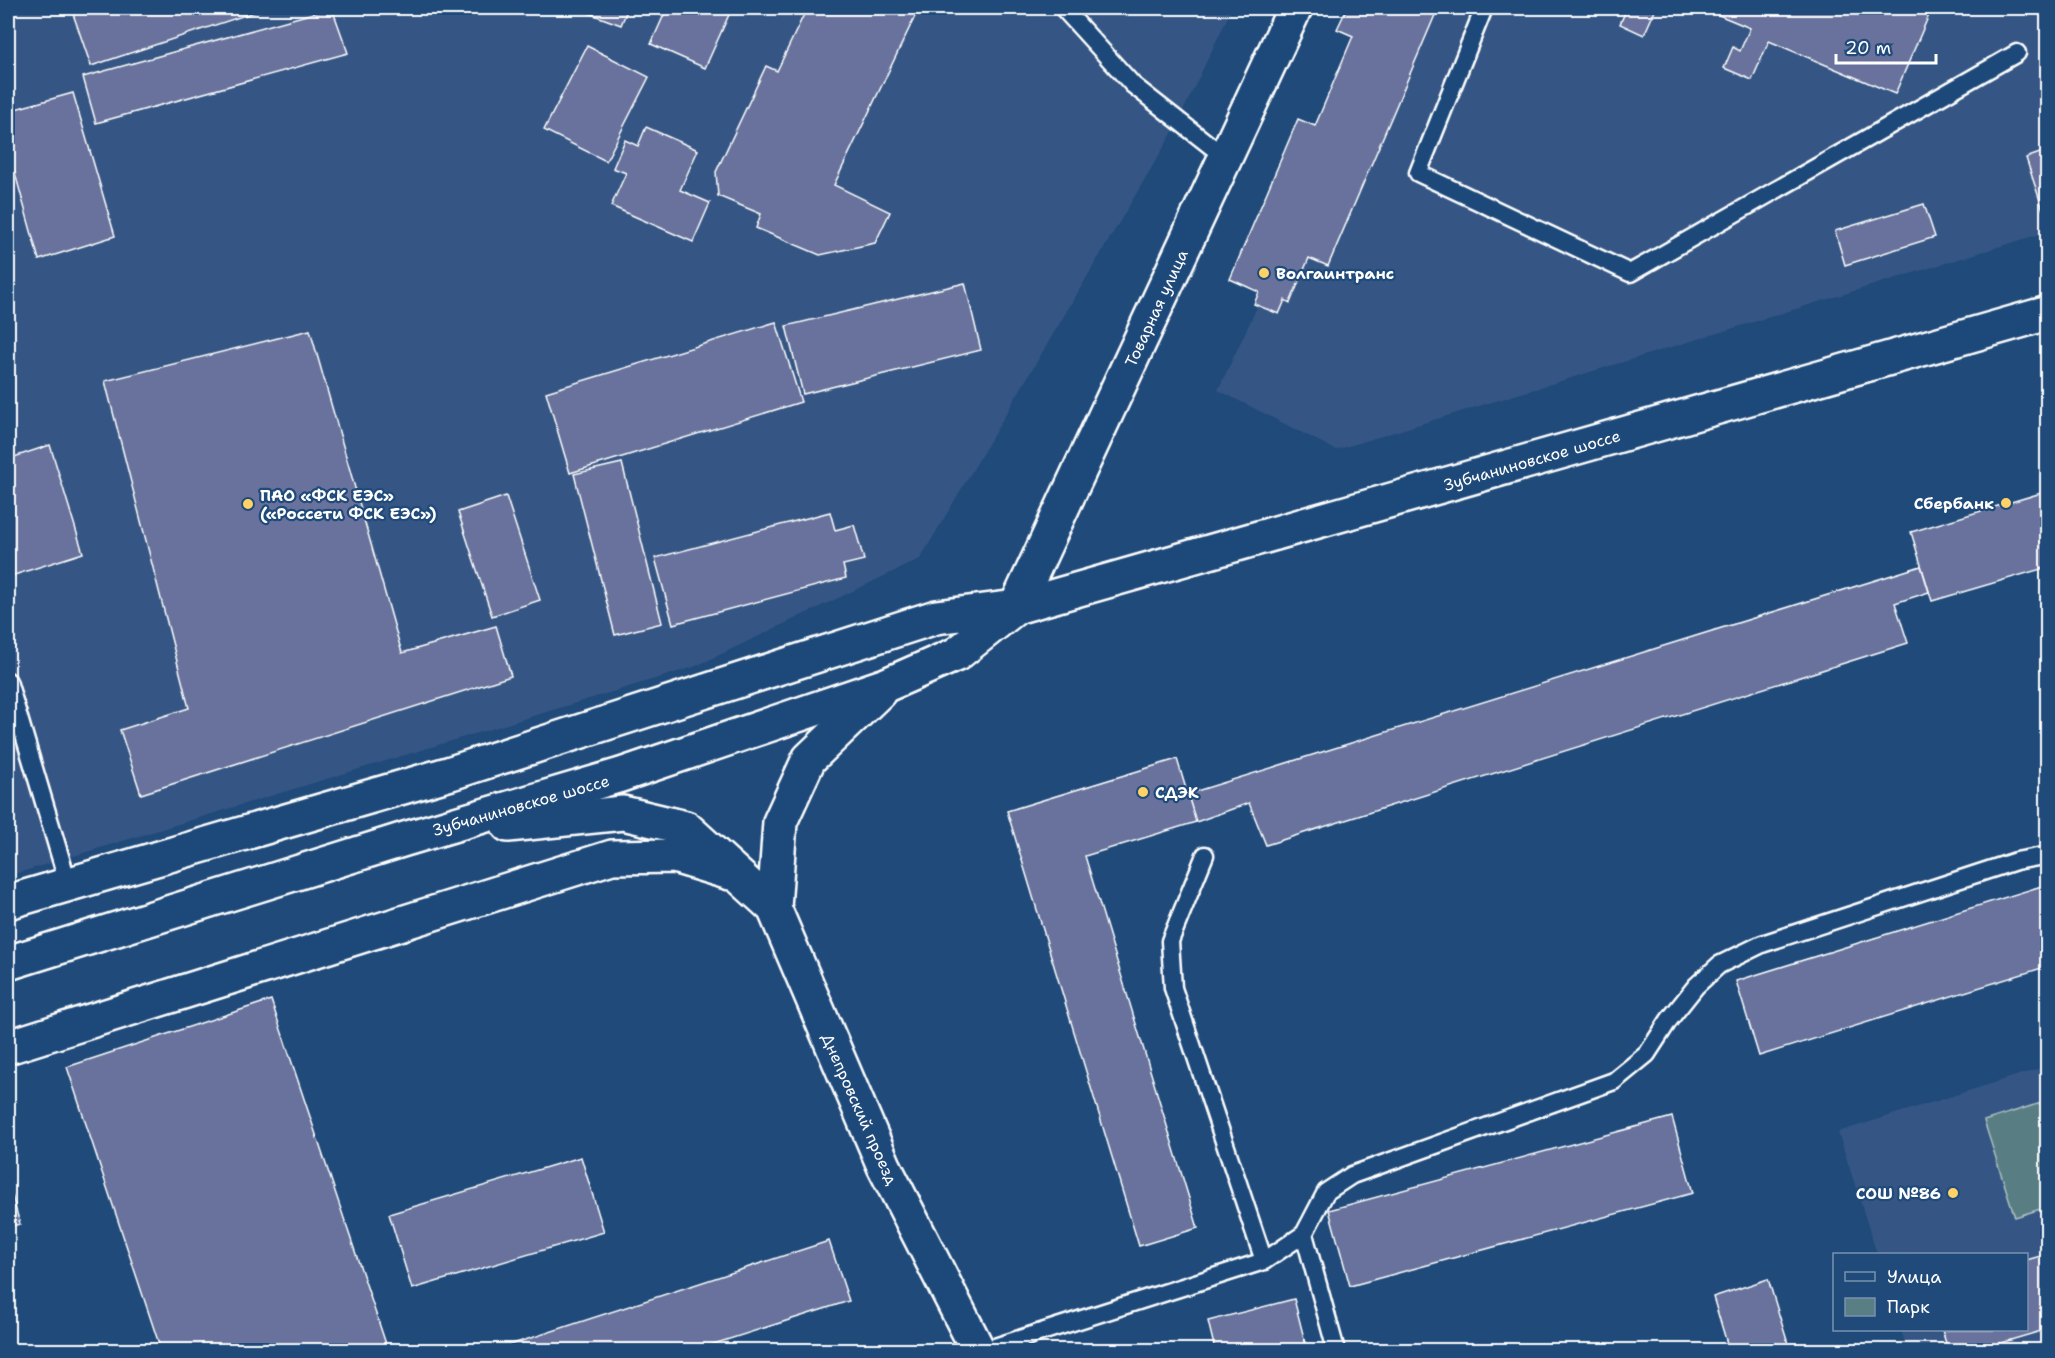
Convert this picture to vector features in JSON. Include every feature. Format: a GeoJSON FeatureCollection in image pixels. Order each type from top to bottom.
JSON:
{"type":"FeatureCollection","features":[{"type":"Feature","properties":{"kind":"main road","name":"Товарная улица"},"geometry":{"type":"LineString","coordinates":[[1016,607],[1295,8]]}},
{"type":"Feature","properties":{"kind":"main road","name":"Зубчаниновское шоссе"},"geometry":{"type":"LineString","coordinates":[[8,902],[451,773],[936,617],[1016,607],[2048,313]]}},
{"type":"Feature","properties":{"kind":"main road","name":"Зубчаниновское шоссе"},"geometry":{"type":"LineString","coordinates":[[8,963],[405,839],[621,775],[886,685],[957,654],[1016,607]]}},
{"type":"Feature","properties":{"kind":"main road"},"geometry":{"type":"LineString","coordinates":[[774,908],[780,822],[809,759],[886,685]]}},
{"type":"Feature","properties":{"kind":"main road"},"geometry":{"type":"LineString","coordinates":[[405,839],[451,773]]}},
{"type":"Feature","properties":{"kind":"main road","name":"Днепровский проезд"},"geometry":{"type":"LineString","coordinates":[[405,839],[623,813],[686,828],[735,875],[774,908],[884,1166],[978,1350]]}},
{"type":"Feature","properties":{"kind":"main road"},"geometry":{"type":"LineString","coordinates":[[8,1047],[612,857],[674,856],[735,875]]}},
{"type":"Feature","properties":{"kind":"lane"},"geometry":{"type":"LineString","coordinates":[[1063,8],[1133,85],[1226,158]]}},
{"type":"Feature","properties":{"kind":"lane"},"geometry":{"type":"LineString","coordinates":[[1484,8],[1418,173],[1630,273],[2017,53]]}},
{"type":"Feature","properties":{"kind":"lane"},"geometry":{"type":"LineString","coordinates":[[8,681],[68,883]]}},
{"type":"Feature","properties":{"kind":"lane"},"geometry":{"type":"LineString","coordinates":[[1205,855],[1170,941],[1173,988],[1264,1261]]}},
{"type":"Feature","properties":{"kind":"lane"},"geometry":{"type":"LineString","coordinates":[[985,1350],[1264,1261],[1304,1234],[1326,1192],[1352,1174],[1614,1081],[1647,1054],[1689,995],[1719,965],[1762,944],[2016,861],[2048,855]]}},
{"type":"Feature","properties":{"kind":"lane"},"geometry":{"type":"LineString","coordinates":[[1304,1234],[1336,1350]]}},
{"type":"Feature","properties":{"kind":"shaded area"},"geometry":{"type":"Polygon","coordinates":[[[8,8],[1232,8],[1174,130],[920,559],[694,667],[8,876],[8,8]]]}},
{"type":"Feature","properties":{"kind":"shaded area"},"geometry":{"type":"Polygon","coordinates":[[[1398,8],[2047,8],[2047,232],[1336,450],[1218,390],[1398,8]]]}},
{"type":"Feature","properties":{"kind":"shaded area","name":"СОШ №86"},"geometry":{"type":"Polygon","coordinates":[[[2047,1066],[2047,1350],[1907,1350],[1901,1331],[2028,1331],[2028,1253],[1877,1253],[1838,1132],[2047,1066]]]}},
{"type":"Feature","properties":{"kind":"green space"},"geometry":{"type":"Polygon","coordinates":[[[2047,1101],[2047,1207],[2015,1217],[1984,1121],[2047,1101]]]}},
{"type":"Feature","properties":{"kind":"building"},"geometry":{"type":"Polygon","coordinates":[[[71,8],[267,8],[91,66],[71,8]]]}},
{"type":"Feature","properties":{"kind":"building"},"geometry":{"type":"Polygon","coordinates":[[[332,8],[348,53],[96,123],[83,77],[332,8]]]}},
{"type":"Feature","properties":{"kind":"building"},"geometry":{"type":"Polygon","coordinates":[[[575,8],[628,8],[621,25],[575,8]]]}},
{"type":"Feature","properties":{"kind":"building"},"geometry":{"type":"Polygon","coordinates":[[[667,8],[732,8],[705,68],[651,44],[667,8]]]}},
{"type":"Feature","properties":{"kind":"building"},"geometry":{"type":"Polygon","coordinates":[[[807,8],[919,8],[834,185],[890,212],[875,243],[820,255],[756,228],[761,214],[718,196],[716,172],[766,66],[777,71],[807,8]]]}},
{"type":"Feature","properties":{"kind":"building"},"geometry":{"type":"Polygon","coordinates":[[[1347,8],[1438,8],[1328,266],[1309,258],[1290,303],[1285,300],[1279,314],[1254,304],[1259,292],[1230,279],[1298,119],[1315,126],[1353,36],[1337,29],[1347,8]]]}},
{"type":"Feature","properties":{"kind":"building"},"geometry":{"type":"Polygon","coordinates":[[[1627,8],[1656,8],[1644,35],[1620,24],[1627,8]]]}},
{"type":"Feature","properties":{"kind":"building"},"geometry":{"type":"Polygon","coordinates":[[[1702,8],[1932,8],[1895,94],[1769,41],[1752,80],[1724,68],[1733,47],[1740,51],[1750,28],[1702,8]]]}},
{"type":"Feature","properties":{"kind":"building"},"geometry":{"type":"Polygon","coordinates":[[[587,46],[649,77],[606,161],[544,130],[587,46]]]}},
{"type":"Feature","properties":{"kind":"building"},"geometry":{"type":"Polygon","coordinates":[[[73,93],[115,236],[39,260],[8,148],[8,111],[73,93]]]}},
{"type":"Feature","properties":{"kind":"building"},"geometry":{"type":"Polygon","coordinates":[[[646,127],[698,150],[680,190],[710,203],[693,242],[611,206],[626,173],[613,168],[625,140],[638,146],[646,127]]]}},
{"type":"Feature","properties":{"kind":"building"},"geometry":{"type":"Polygon","coordinates":[[[2048,150],[2048,209],[2043,210],[2026,158],[2048,150]]]}},
{"type":"Feature","properties":{"kind":"building"},"geometry":{"type":"Polygon","coordinates":[[[1924,204],[1935,237],[1845,265],[1835,231],[1924,204]]]}},
{"type":"Feature","properties":{"kind":"building"},"geometry":{"type":"Polygon","coordinates":[[[965,283],[981,350],[803,394],[786,326],[965,283]]]}},
{"type":"Feature","properties":{"kind":"building"},"geometry":{"type":"Polygon","coordinates":[[[776,322],[801,402],[570,473],[546,392],[776,322]]]}},
{"type":"Feature","properties":{"kind":"building","name":"ПАО «ФСК ЕЭС» («Россети ФСК ЕЭС»)"},"geometry":{"type":"Polygon","coordinates":[[[310,330],[402,653],[496,626],[511,676],[141,794],[120,730],[189,708],[105,381],[310,330]]]}},
{"type":"Feature","properties":{"kind":"building"},"geometry":{"type":"Polygon","coordinates":[[[50,445],[83,553],[8,577],[8,459],[50,445]]]}},
{"type":"Feature","properties":{"kind":"building"},"geometry":{"type":"Polygon","coordinates":[[[622,463],[662,623],[615,635],[574,474],[622,463]]]}},
{"type":"Feature","properties":{"kind":"building"},"geometry":{"type":"Polygon","coordinates":[[[2048,491],[2048,567],[1932,601],[1911,532],[2048,491]]]}},
{"type":"Feature","properties":{"kind":"building"},"geometry":{"type":"Polygon","coordinates":[[[506,496],[540,600],[492,616],[458,512],[506,496]]]}},
{"type":"Feature","properties":{"kind":"building"},"geometry":{"type":"Polygon","coordinates":[[[830,512],[835,530],[854,525],[864,560],[843,565],[846,578],[673,624],[655,558],[830,512]]]}},
{"type":"Feature","properties":{"kind":"building"},"geometry":{"type":"Polygon","coordinates":[[[1921,566],[1929,592],[1895,603],[1908,643],[1266,845],[1249,803],[1196,822],[1187,794],[1921,566]]]}},
{"type":"Feature","properties":{"kind":"building"},"geometry":{"type":"Polygon","coordinates":[[[1177,759],[1196,822],[1085,856],[1198,1228],[1139,1246],[1007,811],[1177,759]]]}},
{"type":"Feature","properties":{"kind":"building"},"geometry":{"type":"Polygon","coordinates":[[[2048,884],[2048,966],[1759,1056],[1736,981],[2048,884]]]}},
{"type":"Feature","properties":{"kind":"building"},"geometry":{"type":"Polygon","coordinates":[[[271,1000],[388,1350],[161,1350],[67,1067],[271,1000]]]}},
{"type":"Feature","properties":{"kind":"building"},"geometry":{"type":"Polygon","coordinates":[[[1672,1117],[1693,1193],[1350,1286],[1329,1210],[1672,1117]]]}},
{"type":"Feature","properties":{"kind":"building"},"geometry":{"type":"Polygon","coordinates":[[[581,1157],[604,1232],[412,1289],[389,1214],[581,1157]]]}},
{"type":"Feature","properties":{"kind":"building"},"geometry":{"type":"Polygon","coordinates":[[[8,1181],[20,1224],[8,1227],[8,1181]]]}},
{"type":"Feature","properties":{"kind":"building"},"geometry":{"type":"Polygon","coordinates":[[[829,1241],[849,1301],[695,1350],[494,1350],[829,1241]]]}},
{"type":"Feature","properties":{"kind":"building"},"geometry":{"type":"Polygon","coordinates":[[[2048,1254],[2048,1329],[1977,1350],[1948,1350],[1942,1331],[2028,1331],[2028,1259],[2048,1254]]]}},
{"type":"Feature","properties":{"kind":"building"},"geometry":{"type":"Polygon","coordinates":[[[1768,1279],[1790,1350],[1729,1350],[1713,1297],[1768,1279]]]}},
{"type":"Feature","properties":{"kind":"building"},"geometry":{"type":"Polygon","coordinates":[[[1294,1299],[1307,1350],[1215,1350],[1208,1321],[1294,1299]]]}},
{"type":"Feature","properties":{"kind":"place","name":"Волгаинтранс"},"geometry":{"type":"Point","coordinates":[1264,273]}},
{"type":"Feature","properties":{"kind":"place","name":"Сбербанк"},"geometry":{"type":"Point","coordinates":[2006,503]}},
{"type":"Feature","properties":{"kind":"place","name":"ПАО «ФСК ЕЭС» («Россети ФСК ЕЭС»)"},"geometry":{"type":"Point","coordinates":[248,504]}},
{"type":"Feature","properties":{"kind":"place","name":"СДЭК"},"geometry":{"type":"Point","coordinates":[1143,792]}},
{"type":"Feature","properties":{"kind":"place","name":"СОШ №86"},"geometry":{"type":"Point","coordinates":[1953,1193]}}]}
